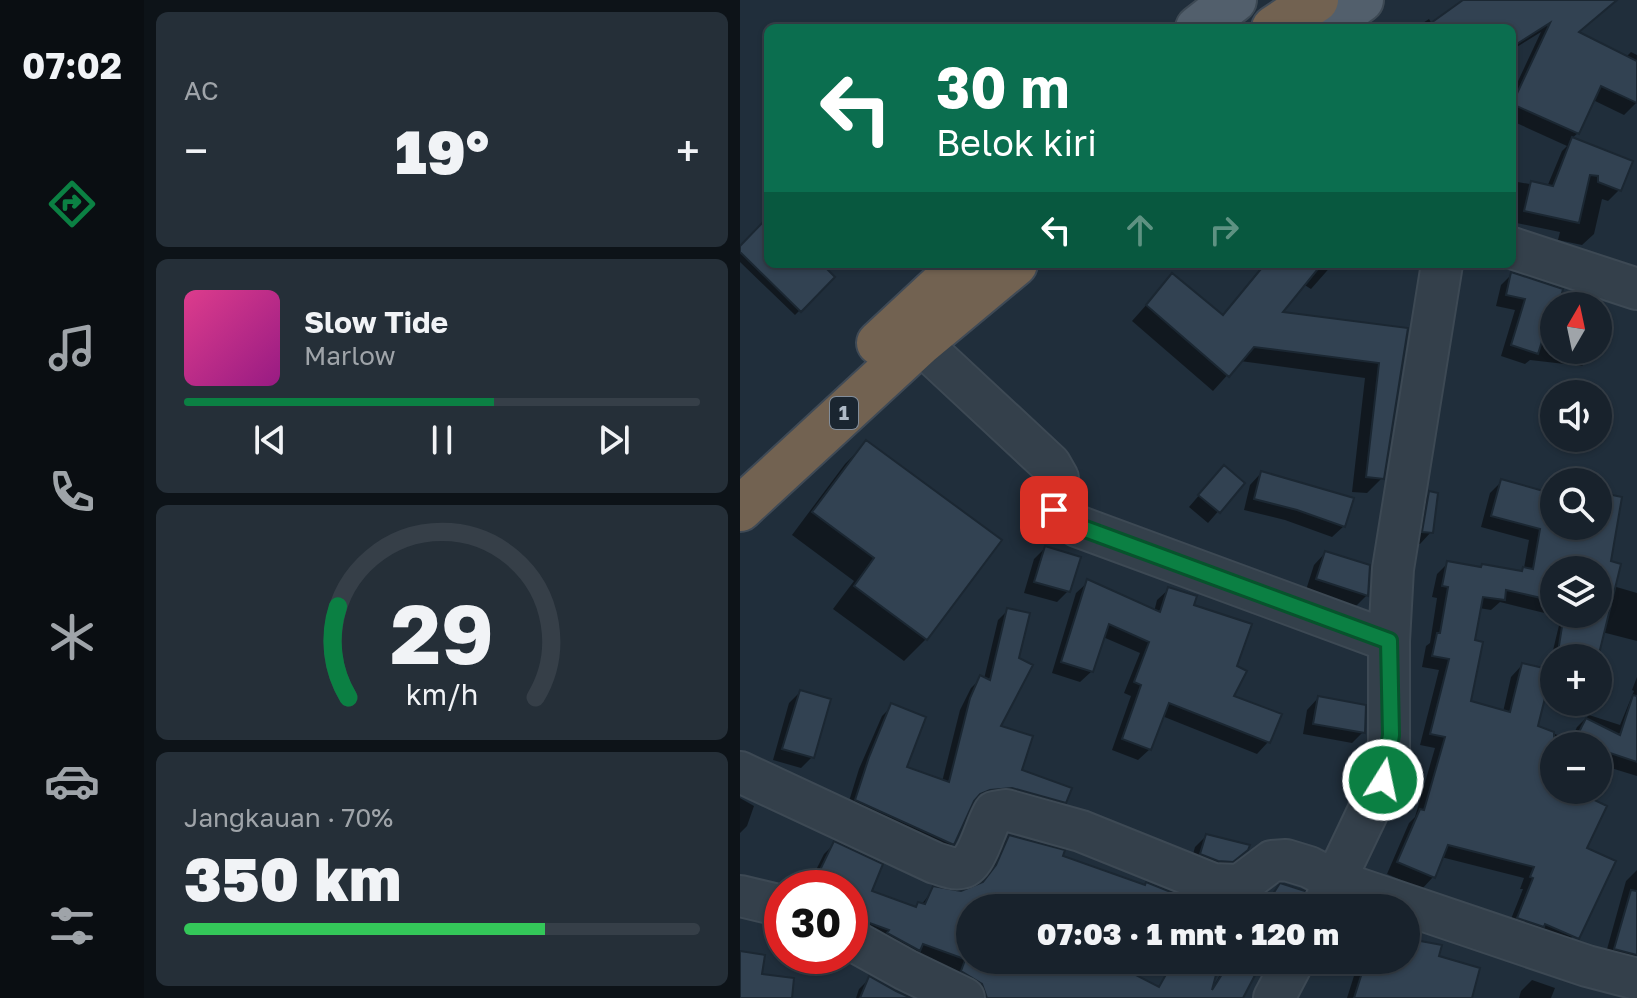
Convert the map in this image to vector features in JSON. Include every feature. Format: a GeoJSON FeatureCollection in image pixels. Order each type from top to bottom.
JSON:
{"type":"FeatureCollection","features":[{"type":"Feature","properties":{"kind":"highway"},"geometry":{"type":"LineString","coordinates":[[1247,24],[1279,0]]}},
{"type":"Feature","properties":{"kind":"highway"},"geometry":{"type":"LineString","coordinates":[[1280,24],[1316,0]]}},
{"type":"Feature","properties":{"kind":"highway","name":"1"},"geometry":{"type":"LineString","coordinates":[[740,509],[940,305],[962,268]]}},
{"type":"Feature","properties":{"kind":"highway","name":"1"},"geometry":{"type":"LineString","coordinates":[[740,474],[940,305],[1010,268]]}},
{"type":"Feature","properties":{"kind":"main road"},"geometry":{"type":"LineString","coordinates":[[1203,24],[1234,0]]}},
{"type":"Feature","properties":{"kind":"main road"},"geometry":{"type":"LineString","coordinates":[[1328,24],[1361,0]]}},
{"type":"Feature","properties":{"kind":"street"},"geometry":{"type":"LineString","coordinates":[[1516,249],[1637,289]]}},
{"type":"Feature","properties":{"kind":"street"},"geometry":{"type":"LineString","coordinates":[[1329,894],[1383,780],[1391,735],[1389,641],[1393,569],[1441,268]]}},
{"type":"Feature","properties":{"kind":"street"},"geometry":{"type":"LineString","coordinates":[[940,305],[1058,478],[1054,510],[1077,526],[1389,641]]}},
{"type":"Feature","properties":{"kind":"street"},"geometry":{"type":"LineString","coordinates":[[740,772],[935,863],[956,868],[964,869],[972,863],[994,812],[1006,810],[1081,831],[1213,884],[1240,885],[1272,861],[1286,860],[1309,867],[1328,894]]}},
{"type":"Feature","properties":{"kind":"street"},"geometry":{"type":"LineString","coordinates":[[740,896],[764,902]]}},
{"type":"Feature","properties":{"kind":"street"},"geometry":{"type":"LineString","coordinates":[[1420,920],[1637,979]]}},
{"type":"Feature","properties":{"kind":"street"},"geometry":{"type":"LineString","coordinates":[[868,948],[964,998]]}},
{"type":"Feature","properties":{"kind":"street"},"geometry":{"type":"LineString","coordinates":[[1274,998],[1287,974]]}},
{"type":"Feature","properties":{"kind":"building"},"geometry":{"type":"Polygon","coordinates":[[[1463,0],[1617,0],[1579,32],[1637,61],[1637,103],[1601,86],[1579,134],[1516,106],[1516,95],[1550,23],[1516,44],[1516,24],[1430,24],[1463,0]]]}},
{"type":"Feature","properties":{"kind":"building"},"geometry":{"type":"Polygon","coordinates":[[[1572,137],[1633,161],[1621,191],[1598,182],[1598,176],[1590,175],[1579,223],[1524,211],[1531,181],[1553,186],[1572,137]]]}},
{"type":"Feature","properties":{"kind":"building"},"geometry":{"type":"Polygon","coordinates":[[[764,221],[764,268],[826,268],[835,277],[801,312],[740,252],[740,246],[764,221]]]}},
{"type":"Feature","properties":{"kind":"building"},"geometry":{"type":"Polygon","coordinates":[[[1262,268],[1319,268],[1283,312],[1408,328],[1384,479],[1366,477],[1379,363],[1254,347],[1229,377],[1146,305],[1172,273],[1223,315],[1262,268]]]}},
{"type":"Feature","properties":{"kind":"building"},"geometry":{"type":"Polygon","coordinates":[[[1511,272],[1563,289],[1562,292],[1540,292],[1538,354],[1511,345],[1525,299],[1506,295],[1511,272]]]}},
{"type":"Feature","properties":{"kind":"building"},"geometry":{"type":"Polygon","coordinates":[[[866,440],[1002,540],[927,640],[854,586],[874,558],[812,512],[866,440]]]}},
{"type":"Feature","properties":{"kind":"building"},"geometry":{"type":"Polygon","coordinates":[[[1224,465],[1245,483],[1220,513],[1198,495],[1224,465]]]}},
{"type":"Feature","properties":{"kind":"building"},"geometry":{"type":"Polygon","coordinates":[[[1261,471],[1354,498],[1345,527],[1254,499],[1261,471]]]}},
{"type":"Feature","properties":{"kind":"building"},"geometry":{"type":"Polygon","coordinates":[[[1501,479],[1540,490],[1540,529],[1491,516],[1501,479]]]}},
{"type":"Feature","properties":{"kind":"building"},"geometry":{"type":"Polygon","coordinates":[[[1429,491],[1438,493],[1433,533],[1422,532],[1429,491]]]}},
{"type":"Feature","properties":{"kind":"building"},"geometry":{"type":"Polygon","coordinates":[[[1612,495],[1622,497],[1612,556],[1540,556],[1540,598],[1506,590],[1505,600],[1483,597],[1475,640],[1483,642],[1471,701],[1510,712],[1522,663],[1540,667],[1538,726],[1554,732],[1540,732],[1540,804],[1607,806],[1587,848],[1616,861],[1579,939],[1545,924],[1544,927],[1517,918],[1533,878],[1530,877],[1534,867],[1448,845],[1435,878],[1397,862],[1420,809],[1424,810],[1445,737],[1430,734],[1449,659],[1432,656],[1437,633],[1440,633],[1448,587],[1442,586],[1447,561],[1522,571],[1523,567],[1533,569],[1540,529],[1540,540],[1612,540],[1612,495]]]}},
{"type":"Feature","properties":{"kind":"building"},"geometry":{"type":"Polygon","coordinates":[[[1045,546],[1081,557],[1070,592],[1034,582],[1045,546]]]}},
{"type":"Feature","properties":{"kind":"building"},"geometry":{"type":"Polygon","coordinates":[[[1325,551],[1370,565],[1368,596],[1316,579],[1325,551]]]}},
{"type":"Feature","properties":{"kind":"building"},"geometry":{"type":"Polygon","coordinates":[[[1612,561],[1621,564],[1612,601],[1612,561]]]}},
{"type":"Feature","properties":{"kind":"building"},"geometry":{"type":"Polygon","coordinates":[[[1087,579],[1160,612],[1168,587],[1197,596],[1194,605],[1252,624],[1237,666],[1247,671],[1234,696],[1282,714],[1270,743],[1169,703],[1151,750],[1122,739],[1141,685],[1134,682],[1149,642],[1109,624],[1093,672],[1061,662],[1087,579]]]}},
{"type":"Feature","properties":{"kind":"building"},"geometry":{"type":"Polygon","coordinates":[[[1007,608],[1030,613],[1019,658],[1033,665],[1001,726],[1033,736],[1022,770],[1072,788],[1066,803],[1012,788],[990,790],[974,801],[954,845],[855,800],[891,703],[926,717],[907,767],[949,782],[970,698],[980,675],[990,680],[1007,608]]]}},
{"type":"Feature","properties":{"kind":"building"},"geometry":{"type":"Polygon","coordinates":[[[1562,628],[1605,628],[1601,644],[1559,644],[1562,628]]]}},
{"type":"Feature","properties":{"kind":"building"},"geometry":{"type":"Polygon","coordinates":[[[800,690],[831,699],[814,758],[782,749],[800,690]]]}},
{"type":"Feature","properties":{"kind":"building"},"geometry":{"type":"Polygon","coordinates":[[[1633,695],[1637,696],[1637,762],[1612,754],[1612,732],[1579,732],[1586,718],[1620,735],[1633,695]]]}},
{"type":"Feature","properties":{"kind":"building"},"geometry":{"type":"Polygon","coordinates":[[[1318,696],[1366,705],[1365,733],[1313,724],[1318,696]]]}},
{"type":"Feature","properties":{"kind":"building"},"geometry":{"type":"Polygon","coordinates":[[[1206,834],[1250,845],[1233,862],[1218,861],[1200,854],[1206,834]]]}},
{"type":"Feature","properties":{"kind":"building"},"geometry":{"type":"Polygon","coordinates":[[[1009,835],[1065,850],[1063,856],[1176,894],[956,894],[956,956],[923,944],[920,951],[887,933],[889,930],[868,922],[868,870],[820,870],[834,841],[883,864],[872,891],[916,907],[918,902],[925,904],[933,886],[961,891],[983,882],[996,865],[1009,835]]]}},
{"type":"Feature","properties":{"kind":"building"},"geometry":{"type":"Polygon","coordinates":[[[1280,883],[1305,891],[1304,894],[1273,894],[1280,883]]]}},
{"type":"Feature","properties":{"kind":"building"},"geometry":{"type":"Polygon","coordinates":[[[1631,890],[1637,891],[1637,955],[1614,949],[1631,890]]]}},
{"type":"Feature","properties":{"kind":"building"},"geometry":{"type":"Polygon","coordinates":[[[1420,941],[1442,945],[1439,956],[1480,968],[1472,998],[1354,998],[1362,974],[1420,974],[1420,941]]]}},
{"type":"Feature","properties":{"kind":"building"},"geometry":{"type":"Polygon","coordinates":[[[740,951],[764,955],[762,974],[794,978],[792,998],[740,998],[740,951]]]}},
{"type":"Feature","properties":{"kind":"building"},"geometry":{"type":"Polygon","coordinates":[[[966,974],[1134,974],[1159,987],[1166,974],[1216,974],[1212,990],[1222,974],[1256,974],[1243,998],[987,998],[982,984],[966,974]]]}},
{"type":"Feature","properties":{"kind":"building"},"geometry":{"type":"Polygon","coordinates":[[[869,976],[896,991],[911,998],[860,998],[869,976]]]}},
{"type":"Feature","properties":{"kind":"route"},"geometry":{"type":"LineString","coordinates":[[1054,510],[1077,526],[1389,641],[1391,735],[1383,780]]}}]}
